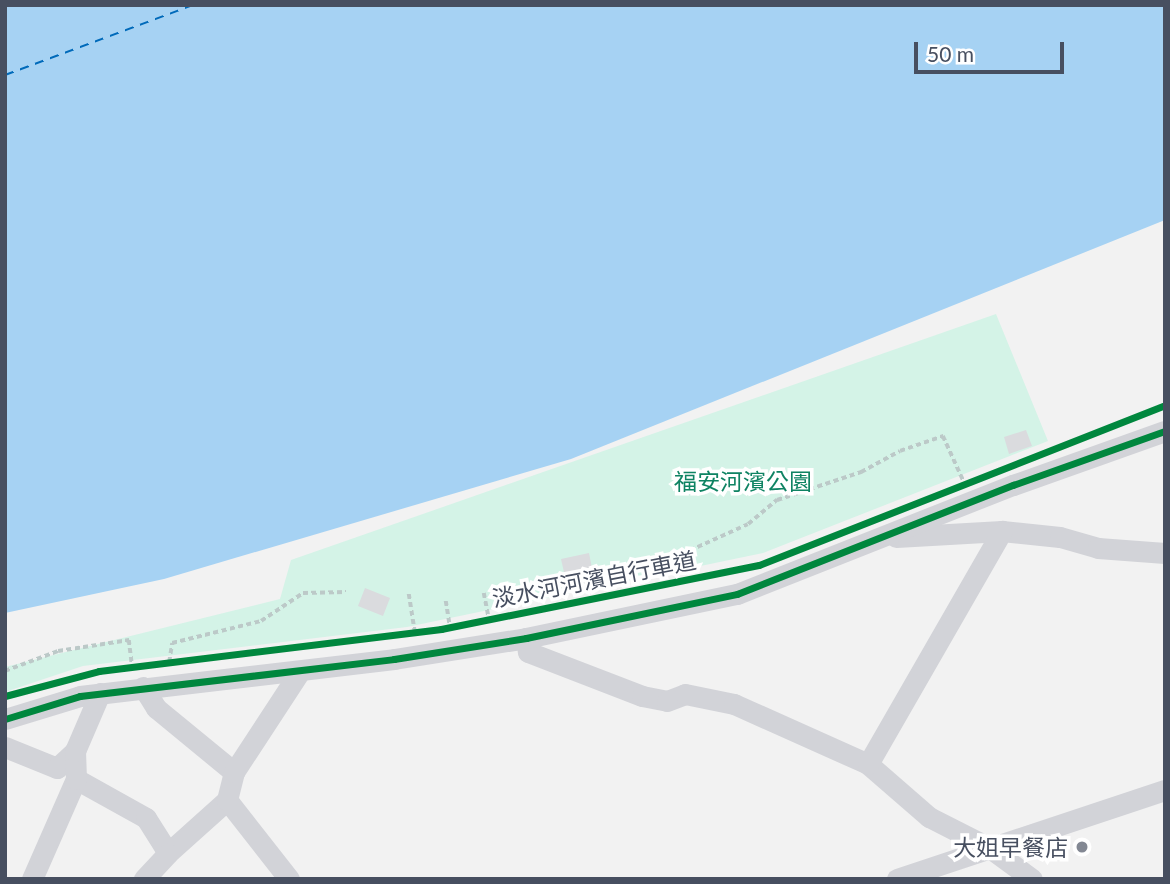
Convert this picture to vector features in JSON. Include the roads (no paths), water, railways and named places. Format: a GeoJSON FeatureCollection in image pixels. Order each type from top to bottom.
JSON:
{"type":"FeatureCollection","features":[{"type":"Feature","properties":{"kind":"street"},"geometry":{"type":"LineString","coordinates":[[5,719],[100,693],[144,676],[300,671],[526,638],[737,594],[876,538],[1165,431]]}},
{"type":"Feature","properties":{"kind":"street"},"geometry":{"type":"LineString","coordinates":[[876,538],[1002,531],[1060,537],[1098,548],[1165,553]]}},
{"type":"Feature","properties":{"kind":"street"},"geometry":{"type":"LineString","coordinates":[[868,764],[1002,531]]}},
{"type":"Feature","properties":{"kind":"street"},"geometry":{"type":"LineString","coordinates":[[526,638],[528,652],[642,696],[667,701],[685,694],[734,704],[868,764],[929,817],[990,848],[1032,879]]}},
{"type":"Feature","properties":{"kind":"street"},"geometry":{"type":"LineString","coordinates":[[144,879],[168,852],[227,800],[234,772],[300,671]]}},
{"type":"Feature","properties":{"kind":"street"},"geometry":{"type":"LineString","coordinates":[[144,676],[156,708],[234,772]]}},
{"type":"Feature","properties":{"kind":"street"},"geometry":{"type":"LineString","coordinates":[[5,747],[57,768],[75,751],[100,693]]}},
{"type":"Feature","properties":{"kind":"street"},"geometry":{"type":"LineString","coordinates":[[34,878],[76,779],[75,751]]}},
{"type":"Feature","properties":{"kind":"street"},"geometry":{"type":"LineString","coordinates":[[76,779],[146,818],[168,852]]}},
{"type":"Feature","properties":{"kind":"street"},"geometry":{"type":"LineString","coordinates":[[897,879],[1165,790]]}},
{"type":"Feature","properties":{"kind":"street"},"geometry":{"type":"LineString","coordinates":[[227,800],[287,878]]}},
{"type":"Feature","properties":{"kind":"water"},"geometry":{"type":"Polygon","coordinates":[[[5,5],[1165,5],[1165,220],[571,459],[164,579],[5,613],[5,5]]]}},
{"type":"Feature","properties":{"kind":"place","name":"大姐早餐店"},"geometry":{"type":"Point","coordinates":[1082,847]}},
{"type":"Feature","properties":{"kind":"park label","name":"福安河濱公園"},"geometry":{"type":"Point","coordinates":[743,481]}}]}
